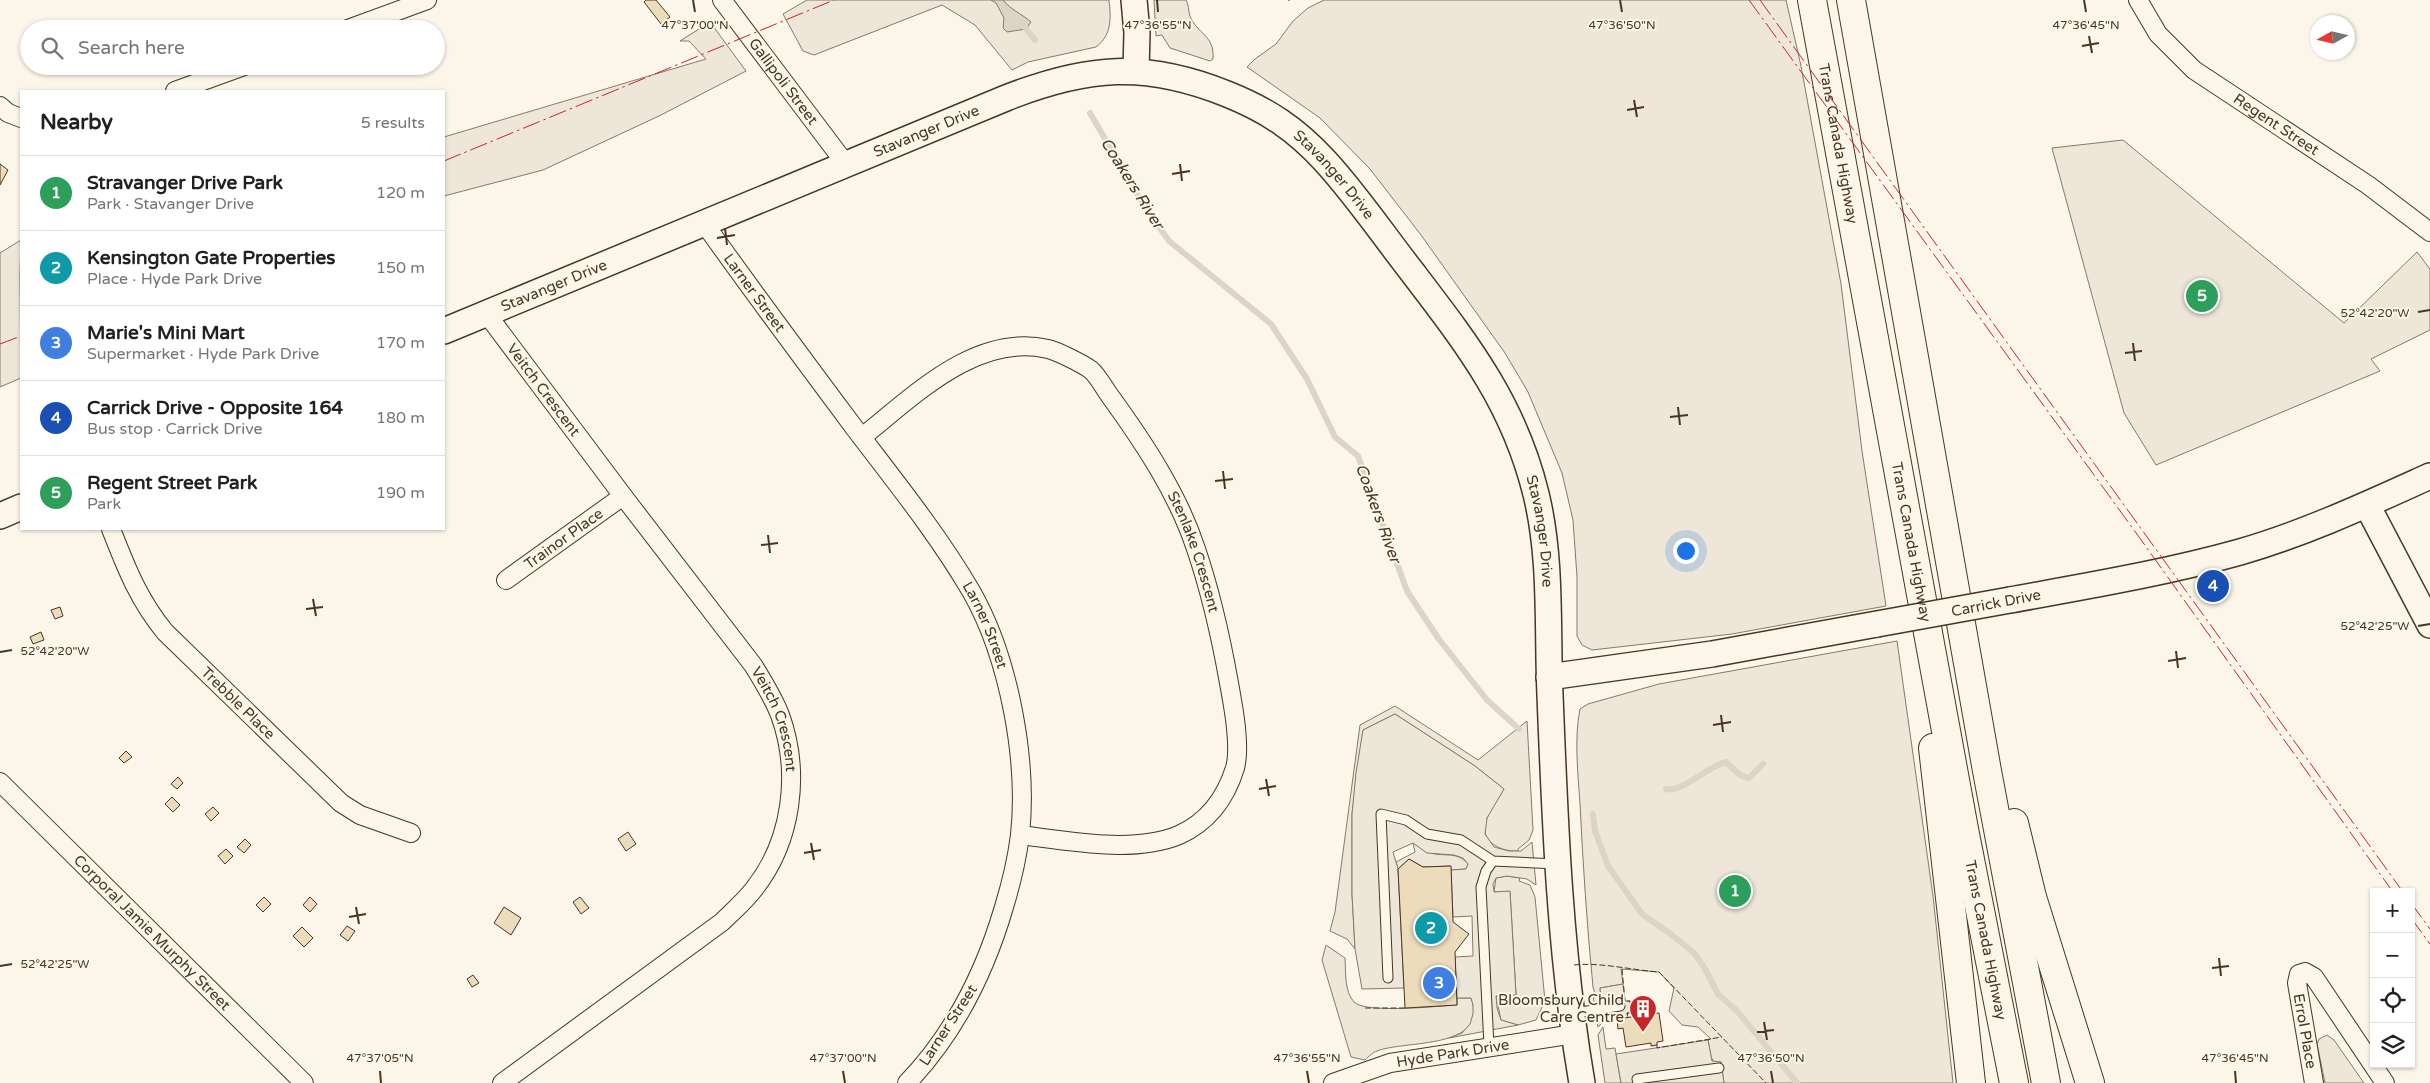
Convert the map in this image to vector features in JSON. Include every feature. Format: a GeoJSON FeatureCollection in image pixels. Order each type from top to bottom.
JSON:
{"type":"FeatureCollection","features":[{"type":"Feature","properties":{"kind":"highway","name":"Trans Canada Highway"},"geometry":{"type":"LineString","coordinates":[[1812,0],[1964,829],[2014,1083]]}},
{"type":"Feature","properties":{"kind":"highway","name":"Trans Canada Highway"},"geometry":{"type":"LineString","coordinates":[[1851,0],[1989,781],[2046,1083]]}},
{"type":"Feature","properties":{"kind":"highway"},"geometry":{"type":"LineString","coordinates":[[1925,422],[2032,897],[2090,1083]]}},
{"type":"Feature","properties":{"kind":"highway"},"geometry":{"type":"LineString","coordinates":[[1906,510],[1970,1083]]}},
{"type":"Feature","properties":{"kind":"street"},"geometry":{"type":"LineString","coordinates":[[373,20],[427,0]]}},
{"type":"Feature","properties":{"kind":"street","name":"Gallipoli Street"},"geometry":{"type":"LineString","coordinates":[[722,0],[845,163]]}},
{"type":"Feature","properties":{"kind":"street"},"geometry":{"type":"LineString","coordinates":[[1134,0],[1137,33],[1136,70]]}},
{"type":"Feature","properties":{"kind":"street","name":"Regent Street"},"geometry":{"type":"LineString","coordinates":[[2138,0],[2158,34],[2194,70],[2368,185],[2430,232]]}},
{"type":"Feature","properties":{"kind":"street","name":"Stavanger Drive"},"geometry":{"type":"LineString","coordinates":[[445,331],[845,163],[1042,84],[1086,74],[1136,70],[1157,72],[1194,81],[1261,108],[1282,122],[1326,162],[1472,352],[1508,411],[1520,440],[1537,498],[1546,579],[1558,864],[1572,1023],[1582,1083]]}},
{"type":"Feature","properties":{"kind":"street"},"geometry":{"type":"LineString","coordinates":[[178,90],[219,75]]}},
{"type":"Feature","properties":{"kind":"street"},"geometry":{"type":"LineString","coordinates":[[0,106],[8,113],[20,118]]}},
{"type":"Feature","properties":{"kind":"street","name":"Larner Street"},"geometry":{"type":"LineString","coordinates":[[704,223],[761,303],[942,545],[972,593],[986,624],[1008,692],[1021,782],[1020,835],[1003,911],[995,937],[976,983],[929,1059],[907,1083]]}},
{"type":"Feature","properties":{"kind":"street","name":"Veitch Crescent"},"geometry":{"type":"LineString","coordinates":[[486,313],[753,665],[771,694],[780,716],[789,763],[790,803],[784,833],[771,864],[754,890],[722,922],[502,1083]]}},
{"type":"Feature","properties":{"kind":"street","name":"Stenlake Crescent"},"geometry":{"type":"LineString","coordinates":[[862,437],[922,390],[964,361],[1009,346],[1049,349],[1091,370],[1131,425],[1166,482],[1195,547],[1219,628],[1236,720],[1236,766],[1220,802],[1203,820],[1181,834],[1156,843],[1129,846],[1020,835]]}},
{"type":"Feature","properties":{"kind":"street","name":"Carrick Drive"},"geometry":{"type":"LineString","coordinates":[[1549,677],[1712,654],[2122,580],[2241,551],[2367,505],[2430,476]]}},
{"type":"Feature","properties":{"kind":"street","name":"Trainor Place"},"geometry":{"type":"LineString","coordinates":[[506,580],[623,496]]}},
{"type":"Feature","properties":{"kind":"street"},"geometry":{"type":"LineString","coordinates":[[2367,505],[2430,626]]}},
{"type":"Feature","properties":{"kind":"street"},"geometry":{"type":"LineString","coordinates":[[0,516],[20,507]]}},
{"type":"Feature","properties":{"kind":"street","name":"Trebble Place"},"geometry":{"type":"LineString","coordinates":[[111,530],[136,590],[147,610],[165,632],[341,803],[360,815],[411,832]]}},
{"type":"Feature","properties":{"kind":"street","name":"Corporal Jamie Murphy Street"},"geometry":{"type":"LineString","coordinates":[[0,782],[304,1083]]}},
{"type":"Feature","properties":{"kind":"street","name":"Errol Place"},"geometry":{"type":"LineString","coordinates":[[2314,1083],[2296,983],[2299,974],[2305,972],[2314,977],[2385,1083]]}},
{"type":"Feature","properties":{"kind":"street","name":"Hyde Park Drive"},"geometry":{"type":"LineString","coordinates":[[1333,1083],[1390,1063],[1489,1046],[1572,1023]]}},
{"type":"Feature","properties":{"kind":"lane"},"geometry":{"type":"LineString","coordinates":[[1388,978],[1381,814],[1406,820],[1427,834],[1461,840],[1493,861],[1558,864]]}},
{"type":"Feature","properties":{"kind":"lane"},"geometry":{"type":"LineString","coordinates":[[1489,1046],[1480,887],[1486,871],[1493,861]]}},
{"type":"Feature","properties":{"kind":"lane"},"geometry":{"type":"LineString","coordinates":[[1572,1023],[1620,1006]]}},
{"type":"Feature","properties":{"kind":"lane"},"geometry":{"type":"LineString","coordinates":[[1638,1083],[1637,1080],[1719,1068]]}},
{"type":"Feature","properties":{"kind":"shaded area"},"geometry":{"type":"Polygon","coordinates":[[[807,0],[1109,0],[1110,20],[1108,32],[1096,47],[1028,62],[1012,70],[975,25],[942,5],[814,55],[803,51],[783,14],[807,0]]]}},
{"type":"Feature","properties":{"kind":"shaded area"},"geometry":{"type":"Polygon","coordinates":[[[991,0],[1003,0],[1009,7],[1031,22],[1026,29],[1007,32],[1003,28],[1004,18],[996,3],[991,0]]]}},
{"type":"Feature","properties":{"kind":"shaded area"},"geometry":{"type":"Polygon","coordinates":[[[1154,0],[1186,0],[1193,22],[1211,45],[1213,59],[1210,61],[1170,48],[1162,35],[1156,36],[1154,0]]]}},
{"type":"Feature","properties":{"kind":"shaded area"},"geometry":{"type":"Polygon","coordinates":[[[1324,0],[1786,0],[1801,66],[1841,284],[1862,451],[1886,606],[1732,634],[1592,650],[1582,645],[1577,636],[1577,577],[1573,520],[1562,473],[1528,392],[1505,353],[1421,235],[1370,169],[1320,118],[1247,67],[1276,44],[1293,21],[1308,8],[1324,0]]]}},
{"type":"Feature","properties":{"kind":"shaded area"},"geometry":{"type":"Polygon","coordinates":[[[710,22],[746,71],[659,116],[543,170],[445,196],[445,137],[706,59],[689,41],[680,41],[710,22]]]}},
{"type":"Feature","properties":{"kind":"shaded area"},"geometry":{"type":"Polygon","coordinates":[[[2123,140],[2344,323],[2417,252],[2430,269],[2430,330],[2371,359],[2380,371],[2156,465],[2124,413],[2052,148],[2123,140]]]}},
{"type":"Feature","properties":{"kind":"shaded area"},"geometry":{"type":"Polygon","coordinates":[[[20,241],[20,378],[0,387],[0,253],[20,241]]]}},
{"type":"Feature","properties":{"kind":"shaded area"},"geometry":{"type":"Polygon","coordinates":[[[1897,641],[1933,896],[1953,1083],[1724,1083],[1721,1062],[1714,1062],[1711,1057],[1708,1040],[1711,1039],[1698,1027],[1682,1025],[1669,1011],[1674,988],[1659,972],[1621,969],[1623,984],[1600,988],[1601,999],[1593,996],[1595,994],[1587,918],[1578,768],[1577,732],[1580,709],[1588,704],[1659,684],[1897,641]]]}},
{"type":"Feature","properties":{"kind":"shaded area"},"geometry":{"type":"Polygon","coordinates":[[[1395,706],[1478,760],[1527,721],[1533,830],[1529,840],[1518,851],[1503,849],[1491,843],[1485,831],[1485,824],[1504,789],[1475,766],[1395,714],[1363,730],[1352,814],[1352,894],[1355,949],[1347,939],[1330,931],[1335,912],[1360,725],[1395,706]]]}},
{"type":"Feature","properties":{"kind":"shaded area"},"geometry":{"type":"Polygon","coordinates":[[[1395,714],[1475,766],[1504,789],[1487,818],[1485,834],[1494,847],[1509,851],[1521,851],[1532,842],[1536,885],[1527,879],[1507,876],[1496,878],[1493,884],[1494,892],[1510,891],[1516,995],[1496,996],[1497,1008],[1501,1020],[1518,1025],[1449,1038],[1462,1033],[1470,1024],[1473,1014],[1471,998],[1457,998],[1455,957],[1473,956],[1472,916],[1453,917],[1451,870],[1466,869],[1468,864],[1463,858],[1454,855],[1427,853],[1413,843],[1393,852],[1398,869],[1404,988],[1362,989],[1355,949],[1352,894],[1352,814],[1356,773],[1363,730],[1395,714]]]}},
{"type":"Feature","properties":{"kind":"shaded area"},"geometry":{"type":"Polygon","coordinates":[[[1413,843],[1428,852],[1460,857],[1468,864],[1466,869],[1451,870],[1450,866],[1423,867],[1409,859],[1398,869],[1396,862],[1415,852],[1413,843]]]}},
{"type":"Feature","properties":{"kind":"shaded area"},"geometry":{"type":"Polygon","coordinates":[[[1507,876],[1520,878],[1519,881],[1530,885],[1535,897],[1545,1001],[1536,1020],[1518,1025],[1501,1020],[1496,996],[1516,995],[1510,892],[1494,892],[1496,878],[1507,876]]]}},
{"type":"Feature","properties":{"kind":"shaded area"},"geometry":{"type":"Polygon","coordinates":[[[1326,945],[1345,958],[1347,987],[1354,1002],[1361,1006],[1372,1008],[1403,1008],[1457,1005],[1457,998],[1471,998],[1474,1015],[1469,1027],[1457,1035],[1442,1040],[1377,1051],[1365,1060],[1351,1057],[1322,960],[1326,945]]]}},
{"type":"Feature","properties":{"kind":"shaded area"},"geometry":{"type":"Polygon","coordinates":[[[1623,984],[1625,1001],[1630,1001],[1632,1013],[1627,1013],[1628,1018],[1607,1018],[1598,1027],[1593,996],[1601,999],[1600,988],[1623,984]]]}},
{"type":"Feature","properties":{"kind":"shaded area"},"geometry":{"type":"Polygon","coordinates":[[[1603,1027],[1606,1049],[1615,1048],[1621,1083],[1605,1083],[1598,1035],[1603,1027]]]}},
{"type":"Feature","properties":{"kind":"shaded area"},"geometry":{"type":"Polygon","coordinates":[[[2327,1035],[2334,1040],[2364,1083],[2325,1083],[2317,1044],[2319,1039],[2327,1035]]]}},
{"type":"Feature","properties":{"kind":"shaded area"},"geometry":{"type":"Polygon","coordinates":[[[1708,1040],[1712,1061],[1721,1062],[1724,1083],[1621,1083],[1616,1054],[1708,1040]]]}},
{"type":"Feature","properties":{"kind":"building"},"geometry":{"type":"Polygon","coordinates":[[[646,0],[656,0],[670,17],[661,24],[644,2],[646,0]]]}},
{"type":"Feature","properties":{"kind":"building"},"geometry":{"type":"Polygon","coordinates":[[[0,164],[8,170],[0,185],[0,164]]]}},
{"type":"Feature","properties":{"kind":"building"},"geometry":{"type":"Polygon","coordinates":[[[60,607],[63,616],[55,619],[51,610],[60,607]]]}},
{"type":"Feature","properties":{"kind":"building"},"geometry":{"type":"Polygon","coordinates":[[[41,632],[44,640],[33,644],[30,637],[41,632]]]}},
{"type":"Feature","properties":{"kind":"building"},"geometry":{"type":"Polygon","coordinates":[[[126,751],[132,757],[124,763],[119,758],[126,751]]]}},
{"type":"Feature","properties":{"kind":"building"},"geometry":{"type":"Polygon","coordinates":[[[178,777],[183,783],[177,789],[171,784],[178,777]]]}},
{"type":"Feature","properties":{"kind":"building"},"geometry":{"type":"Polygon","coordinates":[[[172,797],[180,805],[173,812],[165,804],[172,797]]]}},
{"type":"Feature","properties":{"kind":"building"},"geometry":{"type":"Polygon","coordinates":[[[213,807],[219,813],[211,821],[205,814],[213,807]]]}},
{"type":"Feature","properties":{"kind":"building"},"geometry":{"type":"Polygon","coordinates":[[[628,832],[636,844],[626,851],[618,839],[628,832]]]}},
{"type":"Feature","properties":{"kind":"building"},"geometry":{"type":"Polygon","coordinates":[[[245,839],[251,845],[244,853],[237,847],[245,839]]]}},
{"type":"Feature","properties":{"kind":"building"},"geometry":{"type":"Polygon","coordinates":[[[226,849],[233,856],[225,864],[218,856],[226,849]]]}},
{"type":"Feature","properties":{"kind":"building"},"geometry":{"type":"Polygon","coordinates":[[[1409,859],[1423,867],[1451,866],[1453,922],[1469,934],[1455,952],[1457,1005],[1405,1008],[1398,869],[1409,859]]]}},
{"type":"Feature","properties":{"kind":"building"},"geometry":{"type":"Polygon","coordinates":[[[264,897],[271,904],[263,912],[256,905],[264,897]]]}},
{"type":"Feature","properties":{"kind":"building"},"geometry":{"type":"Polygon","coordinates":[[[310,897],[317,904],[310,912],[303,905],[310,897]]]}},
{"type":"Feature","properties":{"kind":"building"},"geometry":{"type":"Polygon","coordinates":[[[580,897],[589,908],[581,914],[573,902],[580,897]]]}},
{"type":"Feature","properties":{"kind":"building"},"geometry":{"type":"Polygon","coordinates":[[[504,907],[521,918],[511,935],[494,923],[504,907]]]}},
{"type":"Feature","properties":{"kind":"building"},"geometry":{"type":"Polygon","coordinates":[[[347,926],[355,931],[348,941],[340,935],[347,926]]]}},
{"type":"Feature","properties":{"kind":"building"},"geometry":{"type":"Polygon","coordinates":[[[302,927],[313,938],[304,947],[293,936],[302,927]]]}},
{"type":"Feature","properties":{"kind":"building"},"geometry":{"type":"Polygon","coordinates":[[[473,975],[479,983],[472,987],[467,979],[473,975]]]}},
{"type":"Feature","properties":{"kind":"building","name":"Bloomsbury Child Care Centre"},"geometry":{"type":"Polygon","coordinates":[[[1659,1013],[1663,1041],[1651,1046],[1651,1043],[1626,1047],[1623,1028],[1618,1029],[1617,1019],[1659,1013]]]}},
{"type":"Feature","properties":{"kind":"waterway","name":"Coakers River"},"geometry":{"type":"LineString","coordinates":[[1026,29],[1035,40]]}},
{"type":"Feature","properties":{"kind":"waterway","name":"Coakers River"},"geometry":{"type":"LineString","coordinates":[[1090,113],[1144,206],[1169,241],[1271,324],[1307,379],[1335,437],[1358,456],[1407,591],[1438,638],[1487,700],[1519,729]]}},
{"type":"Feature","properties":{"kind":"waterway"},"geometry":{"type":"LineString","coordinates":[[1666,789],[1680,787],[1711,768],[1726,762],[1740,775],[1749,778],[1763,764]]}},
{"type":"Feature","properties":{"kind":"waterway","name":"Coakers River"},"geometry":{"type":"LineString","coordinates":[[1593,814],[1595,831],[1608,866],[1642,914],[1694,953],[1704,967],[1718,994],[1737,1011],[1797,1083]]}},
{"type":"Feature","properties":{"kind":"fence"},"geometry":{"type":"LineString","coordinates":[[1574,965],[1605,965],[1659,972],[1766,1083]]}},
{"type":"Feature","properties":{"kind":"fence"},"geometry":{"type":"LineString","coordinates":[[1622,969],[1625,1001],[1630,1001],[1632,1013],[1627,1013],[1628,1018]]}},
{"type":"Feature","properties":{"kind":"fence"},"geometry":{"type":"LineString","coordinates":[[1365,1008],[1405,1008]]}},
{"type":"Feature","properties":{"kind":"fence"},"geometry":{"type":"LineString","coordinates":[[1657,1045],[1657,1048],[1722,1037]]}},
{"type":"Feature","properties":{"kind":"power"},"geometry":{"type":"LineString","coordinates":[[445,161],[834,0]]}},
{"type":"Feature","properties":{"kind":"power"},"geometry":{"type":"LineString","coordinates":[[1749,0],[2134,530],[2390,888]]}},
{"type":"Feature","properties":{"kind":"power"},"geometry":{"type":"LineString","coordinates":[[1760,0],[2400,888]]}},
{"type":"Feature","properties":{"kind":"power"},"geometry":{"type":"LineString","coordinates":[[0,344],[20,336]]}},
{"type":"Feature","properties":{"kind":"power"},"geometry":{"type":"LineString","coordinates":[[2415,908],[2430,929]]}},
{"type":"Feature","properties":{"kind":"power"},"geometry":{"type":"LineString","coordinates":[[2415,923],[2430,944]]}},
{"type":"Feature","properties":{"kind":"place","name":"Regent Street Park"},"geometry":{"type":"Point","coordinates":[2202,296]}},
{"type":"Feature","properties":{"kind":"place","name":"Carrick Drive - Opposite 164"},"geometry":{"type":"Point","coordinates":[2213,586]}},
{"type":"Feature","properties":{"kind":"place","name":"Stravanger Drive Park"},"geometry":{"type":"Point","coordinates":[1735,891]}},
{"type":"Feature","properties":{"kind":"place","name":"Kensington Gate Properties"},"geometry":{"type":"Point","coordinates":[1431,928]}},
{"type":"Feature","properties":{"kind":"place","name":"Marie's Mini Mart"},"geometry":{"type":"Point","coordinates":[1439,983]}},
{"type":"Feature","properties":{"kind":"place","name":"Bloomsbury Child Care Centre"},"geometry":{"type":"Point","coordinates":[1643,1033]}}]}
